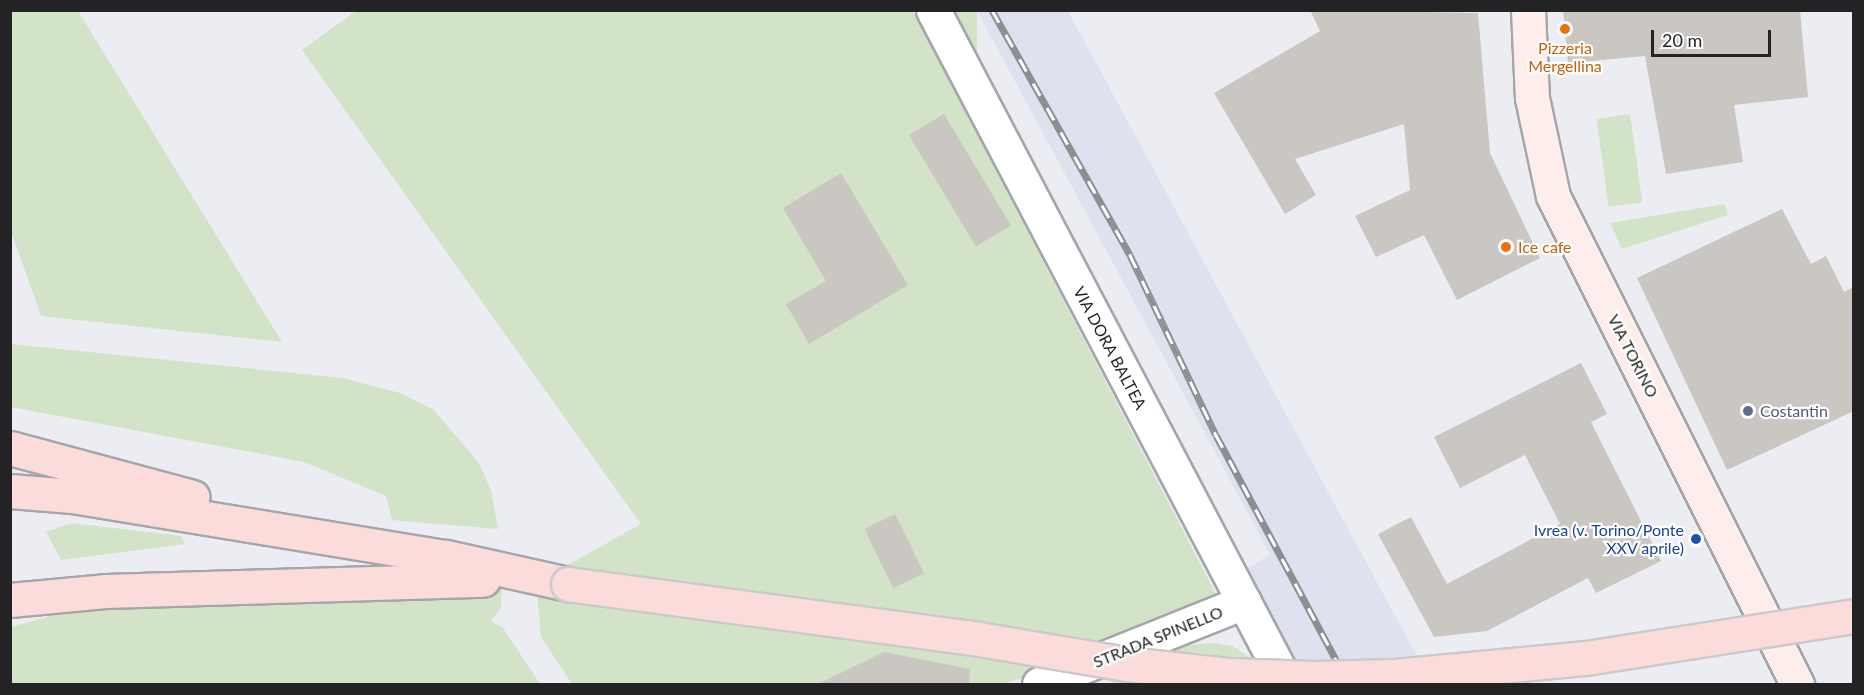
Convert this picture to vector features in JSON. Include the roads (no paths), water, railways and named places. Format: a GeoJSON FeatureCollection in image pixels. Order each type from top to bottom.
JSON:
{"type":"FeatureCollection","features":[{"type":"Feature","properties":{"kind":"main road"},"geometry":{"type":"LineString","coordinates":[[10,448],[363,543],[445,568],[967,637],[1127,664],[1313,678],[1395,676],[1586,658],[1854,616]]}},
{"type":"Feature","properties":{"kind":"main road"},"geometry":{"type":"LineString","coordinates":[[10,491],[72,496],[363,543]]}},
{"type":"Feature","properties":{"kind":"main road"},"geometry":{"type":"LineString","coordinates":[[10,600],[105,591],[445,568]]}},
{"type":"Feature","properties":{"kind":"main road"},"geometry":{"type":"LineString","coordinates":[[10,613],[105,591]]}},
{"type":"Feature","properties":{"kind":"street","name":"VIA DORA BALTEA"},"geometry":{"type":"LineString","coordinates":[[933,10],[1287,684]]}},
{"type":"Feature","properties":{"kind":"street","name":"VIA TORINO"},"geometry":{"type":"LineString","coordinates":[[1528,10],[1532,98],[1553,196],[1797,684]]}},
{"type":"Feature","properties":{"kind":"street","name":"STRADA SPINELLO"},"geometry":{"type":"LineString","coordinates":[[1039,684],[1244,602]]}},
{"type":"Feature","properties":{"kind":"street"},"geometry":{"type":"LineString","coordinates":[[1779,648],[1854,616]]}},
{"type":"Feature","properties":{"kind":"railway"},"geometry":{"type":"LineString","coordinates":[[992,10],[1130,255],[1216,435],[1349,684]]}},
{"type":"Feature","properties":{"kind":"place","name":"Pizzeria Mergellina"},"geometry":{"type":"Point","coordinates":[1565,29]}},
{"type":"Feature","properties":{"kind":"place","name":"Ice cafe"},"geometry":{"type":"Point","coordinates":[1506,247]}},
{"type":"Feature","properties":{"kind":"place","name":"Costantin"},"geometry":{"type":"Point","coordinates":[1748,411]}},
{"type":"Feature","properties":{"kind":"place","name":"Ivrea (v. Torino/Ponte XXV aprile)"},"geometry":{"type":"Point","coordinates":[1696,539]}}]}
